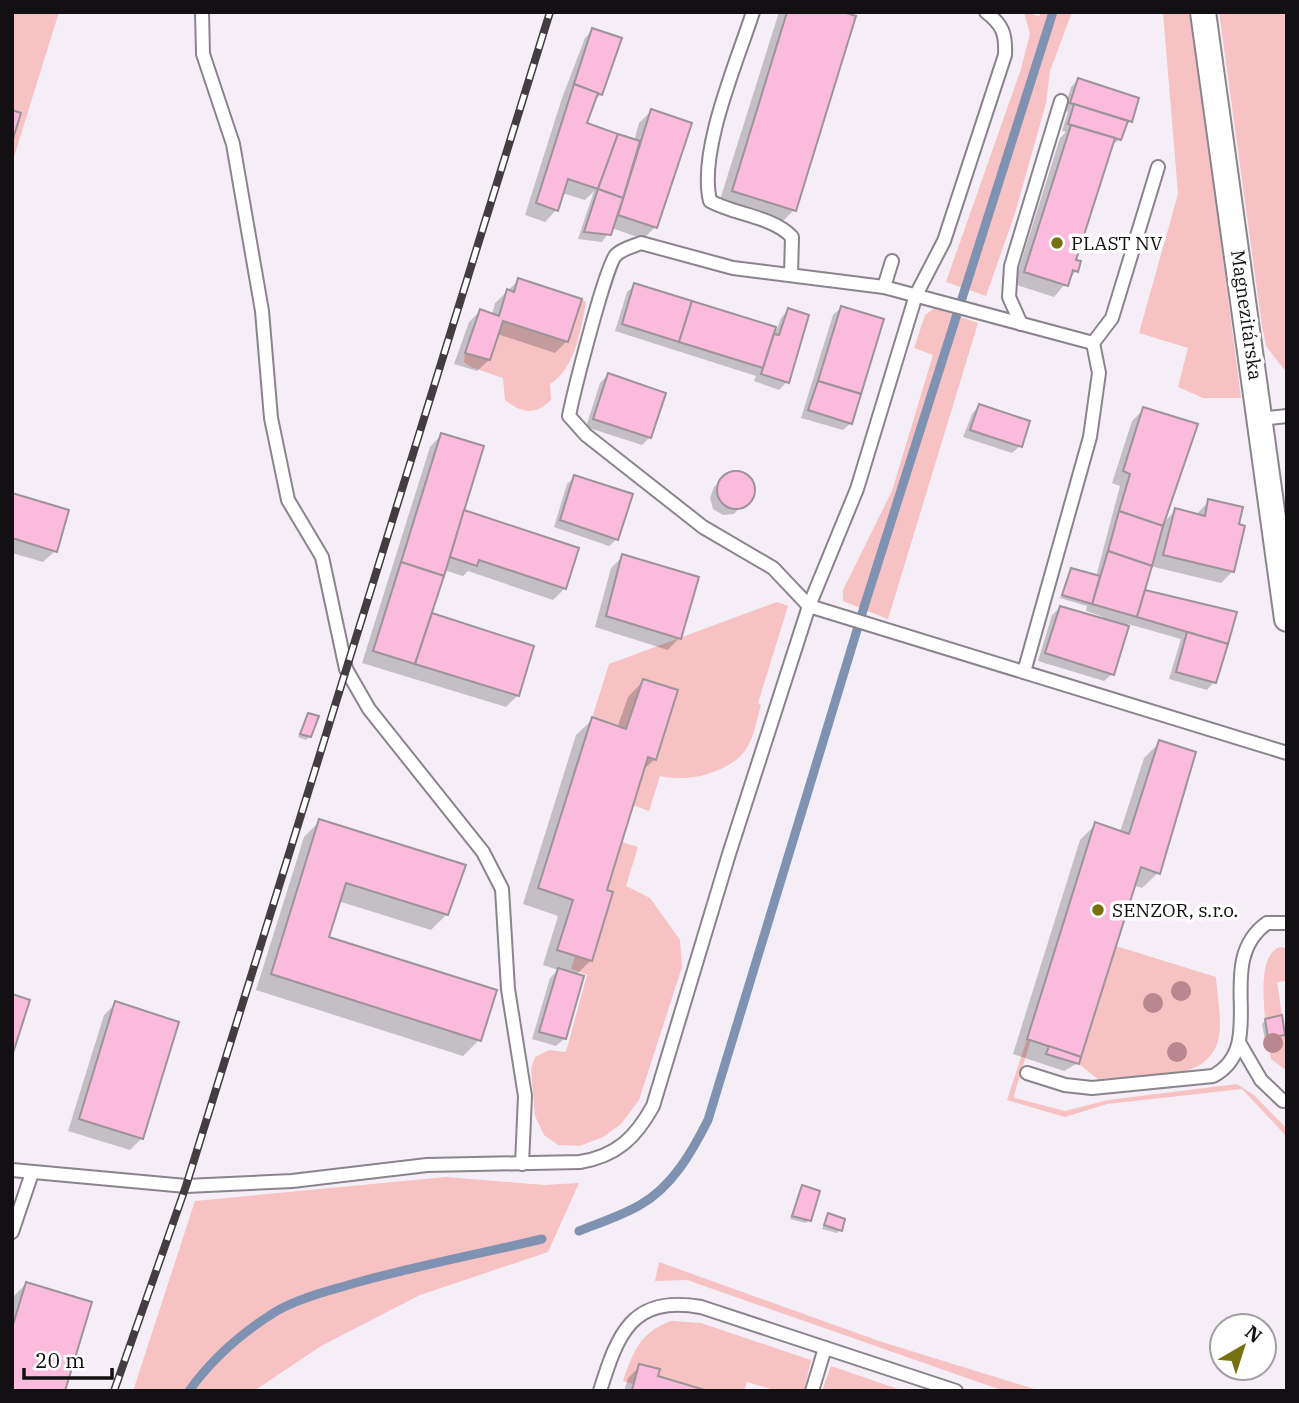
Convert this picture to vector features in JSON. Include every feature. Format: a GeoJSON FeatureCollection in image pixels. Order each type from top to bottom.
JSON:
{"type":"FeatureCollection","features":[{"type":"Feature","properties":{"kind":"street","name":"Magnezitárska"},"geometry":{"type":"LineString","coordinates":[[1203,12],[1287,619]]}},
{"type":"Feature","properties":{"kind":"lane"},"geometry":{"type":"LineString","coordinates":[[202,12],[203,54],[233,144],[262,311],[271,418],[288,500],[322,557],[346,668],[369,709],[483,852],[502,890],[509,989],[525,1096],[522,1164]]}},
{"type":"Feature","properties":{"kind":"lane"},"geometry":{"type":"LineString","coordinates":[[753,12],[722,109],[709,161],[706,186],[710,201],[725,210],[782,227],[792,237],[791,275]]}},
{"type":"Feature","properties":{"kind":"lane"},"geometry":{"type":"LineString","coordinates":[[12,1170],[186,1186],[292,1181],[427,1165],[522,1164],[600,1159],[618,1150],[633,1137],[653,1105],[729,854],[809,606],[857,489],[916,295],[944,241],[1005,55],[1006,38],[1000,23],[986,12]]}},
{"type":"Feature","properties":{"kind":"lane"},"geometry":{"type":"LineString","coordinates":[[1021,324],[1009,297],[1011,266],[1061,101]]}},
{"type":"Feature","properties":{"kind":"lane"},"geometry":{"type":"LineString","coordinates":[[1024,672],[1090,436],[1099,373],[1093,342],[1112,318],[1158,167]]}},
{"type":"Feature","properties":{"kind":"lane"},"geometry":{"type":"LineString","coordinates":[[1093,342],[884,287],[733,268],[641,243],[616,255],[607,274],[576,380],[569,416],[586,435],[703,527],[773,568],[809,606],[1287,753]]}},
{"type":"Feature","properties":{"kind":"lane"},"geometry":{"type":"LineString","coordinates":[[884,287],[892,261]]}},
{"type":"Feature","properties":{"kind":"lane"},"geometry":{"type":"LineString","coordinates":[[1260,419],[1287,416]]}},
{"type":"Feature","properties":{"kind":"lane"},"geometry":{"type":"LineString","coordinates":[[1027,1073],[1065,1085],[1091,1088],[1213,1076],[1232,1062],[1240,1044],[1242,956],[1259,928],[1278,920],[1287,923]]}},
{"type":"Feature","properties":{"kind":"lane"},"geometry":{"type":"LineString","coordinates":[[1240,1044],[1261,1080],[1283,1101]]}},
{"type":"Feature","properties":{"kind":"lane"},"geometry":{"type":"LineString","coordinates":[[12,1232],[32,1173]]}},
{"type":"Feature","properties":{"kind":"lane"},"geometry":{"type":"LineString","coordinates":[[600,1391],[617,1345],[631,1321],[662,1304],[701,1307],[935,1387],[956,1391]]}},
{"type":"Feature","properties":{"kind":"lane"},"geometry":{"type":"LineString","coordinates":[[812,1391],[825,1348]]}},
{"type":"Feature","properties":{"kind":"shaded area"},"geometry":{"type":"Polygon","coordinates":[[[12,12],[59,12],[12,163],[12,142],[21,113],[12,110],[12,12]]]}},
{"type":"Feature","properties":{"kind":"shaded area"},"geometry":{"type":"Polygon","coordinates":[[[1024,12],[1039,16],[1041,12],[1072,12],[1050,71],[1046,103],[1015,213],[986,296],[946,282],[1021,69],[1030,34],[1024,12]]]}},
{"type":"Feature","properties":{"kind":"shaded area"},"geometry":{"type":"Polygon","coordinates":[[[1163,12],[1191,12],[1241,398],[1203,398],[1178,387],[1188,348],[1139,333],[1178,194],[1163,12]]]}},
{"type":"Feature","properties":{"kind":"shaded area"},"geometry":{"type":"Polygon","coordinates":[[[1219,12],[1287,12],[1287,373],[1266,346],[1262,326],[1219,12]]]}},
{"type":"Feature","properties":{"kind":"shaded area"},"geometry":{"type":"Polygon","coordinates":[[[582,299],[586,302],[576,348],[565,369],[550,384],[551,400],[540,408],[529,411],[511,405],[505,400],[503,378],[464,362],[465,353],[490,360],[503,321],[568,342],[582,299]]]}},
{"type":"Feature","properties":{"kind":"shaded area"},"geometry":{"type":"Polygon","coordinates":[[[935,308],[978,323],[888,619],[843,601],[843,590],[892,491],[933,355],[914,348],[925,315],[935,308]]]}},
{"type":"Feature","properties":{"kind":"shaded area"},"geometry":{"type":"Polygon","coordinates":[[[777,602],[788,606],[758,703],[761,705],[748,746],[732,763],[708,774],[683,778],[660,776],[649,811],[633,805],[648,757],[656,759],[678,690],[643,679],[626,729],[592,718],[609,664],[777,602]]]}},
{"type":"Feature","properties":{"kind":"shaded area"},"geometry":{"type":"Polygon","coordinates":[[[622,842],[638,847],[626,886],[650,898],[680,940],[682,967],[639,1100],[621,1124],[603,1137],[580,1146],[558,1145],[544,1135],[535,1116],[531,1069],[535,1057],[549,1050],[566,1052],[587,975],[571,969],[575,956],[592,961],[613,892],[607,890],[622,842]]]}},
{"type":"Feature","properties":{"kind":"shaded area"},"geometry":{"type":"Polygon","coordinates":[[[1116,946],[1216,977],[1220,1014],[1219,1036],[1213,1052],[1202,1063],[1187,1071],[1169,1075],[1098,1079],[1079,1064],[1116,946]]]}},
{"type":"Feature","properties":{"kind":"shaded area"},"geometry":{"type":"Polygon","coordinates":[[[1280,947],[1285,948],[1286,981],[1277,982],[1282,1015],[1265,1019],[1265,968],[1273,951],[1280,947]]]}},
{"type":"Feature","properties":{"kind":"shaded area"},"geometry":{"type":"Polygon","coordinates":[[[1285,1035],[1287,1071],[1271,1059],[1268,1038],[1285,1035]]]}},
{"type":"Feature","properties":{"kind":"shaded area"},"geometry":{"type":"Polygon","coordinates":[[[1027,1039],[1031,1040],[1015,1098],[1065,1111],[1108,1100],[1237,1084],[1254,1095],[1287,1129],[1287,1137],[1242,1089],[1107,1104],[1065,1117],[1007,1100],[1027,1039]]]}},
{"type":"Feature","properties":{"kind":"shaded area"},"geometry":{"type":"Polygon","coordinates":[[[446,1177],[544,1185],[579,1183],[548,1252],[420,1295],[321,1346],[254,1391],[133,1391],[195,1201],[446,1177]]]}},
{"type":"Feature","properties":{"kind":"shaded area"},"geometry":{"type":"Polygon","coordinates":[[[659,1262],[879,1341],[1041,1391],[1004,1391],[687,1280],[655,1281],[659,1262]]]}},
{"type":"Feature","properties":{"kind":"shaded area"},"geometry":{"type":"Polygon","coordinates":[[[671,1321],[701,1323],[811,1360],[804,1391],[778,1391],[747,1382],[744,1391],[708,1391],[658,1376],[660,1369],[640,1364],[633,1384],[623,1381],[639,1344],[652,1331],[671,1321]]]}},
{"type":"Feature","properties":{"kind":"shaded area"},"geometry":{"type":"Polygon","coordinates":[[[831,1366],[904,1391],[822,1391],[831,1366]]]}},
{"type":"Feature","properties":{"kind":"building"},"geometry":{"type":"Polygon","coordinates":[[[787,12],[843,12],[856,16],[796,211],[732,191],[787,12]]]}},
{"type":"Feature","properties":{"kind":"building"},"geometry":{"type":"Polygon","coordinates":[[[592,28],[622,38],[602,95],[574,84],[592,28]]]}},
{"type":"Feature","properties":{"kind":"building"},"geometry":{"type":"Polygon","coordinates":[[[1078,78],[1139,98],[1132,122],[1070,103],[1078,78]]]}},
{"type":"Feature","properties":{"kind":"building"},"geometry":{"type":"Polygon","coordinates":[[[574,84],[598,93],[587,123],[618,134],[598,189],[568,179],[558,211],[536,203],[574,84]]]}},
{"type":"Feature","properties":{"kind":"building"},"geometry":{"type":"Polygon","coordinates":[[[1074,104],[1128,121],[1121,140],[1068,124],[1074,104]]]}},
{"type":"Feature","properties":{"kind":"building"},"geometry":{"type":"Polygon","coordinates":[[[651,109],[692,123],[657,228],[618,215],[651,109]]]}},
{"type":"Feature","properties":{"kind":"building"},"geometry":{"type":"Polygon","coordinates":[[[12,110],[21,113],[12,142],[12,110]]]}},
{"type":"Feature","properties":{"kind":"building"},"geometry":{"type":"Polygon","coordinates":[[[1071,125],[1115,138],[1076,260],[1081,261],[1078,272],[1073,270],[1068,286],[1024,272],[1071,125]]]}},
{"type":"Feature","properties":{"kind":"building"},"geometry":{"type":"Polygon","coordinates":[[[618,134],[640,141],[623,198],[598,189],[618,134]]]}},
{"type":"Feature","properties":{"kind":"building"},"geometry":{"type":"Polygon","coordinates":[[[598,189],[623,198],[611,235],[584,232],[598,189]]]}},
{"type":"Feature","properties":{"kind":"building"},"geometry":{"type":"Polygon","coordinates":[[[518,278],[582,299],[568,342],[503,321],[490,360],[465,353],[480,309],[499,316],[507,289],[514,292],[518,278]]]}},
{"type":"Feature","properties":{"kind":"building"},"geometry":{"type":"Polygon","coordinates":[[[634,283],[692,301],[679,342],[622,324],[634,283]]]}},
{"type":"Feature","properties":{"kind":"building"},"geometry":{"type":"Polygon","coordinates":[[[692,301],[776,327],[763,368],[679,342],[692,301]]]}},
{"type":"Feature","properties":{"kind":"building"},"geometry":{"type":"Polygon","coordinates":[[[841,306],[884,319],[861,394],[818,381],[841,306]]]}},
{"type":"Feature","properties":{"kind":"building"},"geometry":{"type":"Polygon","coordinates":[[[788,308],[809,315],[789,383],[761,374],[774,334],[779,335],[788,308]]]}},
{"type":"Feature","properties":{"kind":"building"},"geometry":{"type":"Polygon","coordinates":[[[608,373],[666,393],[651,438],[593,419],[608,373]]]}},
{"type":"Feature","properties":{"kind":"building"},"geometry":{"type":"Polygon","coordinates":[[[818,381],[861,394],[852,424],[808,410],[818,381]]]}},
{"type":"Feature","properties":{"kind":"building"},"geometry":{"type":"Polygon","coordinates":[[[979,404],[1030,421],[1022,447],[970,430],[979,404]]]}},
{"type":"Feature","properties":{"kind":"building"},"geometry":{"type":"Polygon","coordinates":[[[1143,407],[1198,424],[1163,526],[1119,511],[1130,474],[1123,471],[1143,407]]]}},
{"type":"Feature","properties":{"kind":"building"},"geometry":{"type":"Polygon","coordinates":[[[441,433],[484,446],[444,576],[401,562],[441,433]]]}},
{"type":"Feature","properties":{"kind":"building"},"geometry":{"type":"Polygon","coordinates":[[[736,471],[750,476],[755,490],[750,504],[736,509],[722,504],[717,490],[722,476],[736,471]]]}},
{"type":"Feature","properties":{"kind":"building"},"geometry":{"type":"Polygon","coordinates":[[[574,475],[633,494],[618,540],[560,520],[574,475]]]}},
{"type":"Feature","properties":{"kind":"building"},"geometry":{"type":"Polygon","coordinates":[[[12,493],[69,510],[57,552],[12,538],[12,493]]]}},
{"type":"Feature","properties":{"kind":"building"},"geometry":{"type":"Polygon","coordinates":[[[1208,499],[1243,507],[1239,524],[1245,526],[1234,572],[1163,555],[1175,508],[1205,516],[1208,499]]]}},
{"type":"Feature","properties":{"kind":"building"},"geometry":{"type":"Polygon","coordinates":[[[464,510],[579,548],[566,589],[479,560],[477,566],[450,557],[464,510]]]}},
{"type":"Feature","properties":{"kind":"building"},"geometry":{"type":"Polygon","coordinates":[[[1119,511],[1163,526],[1152,566],[1108,551],[1119,511]]]}},
{"type":"Feature","properties":{"kind":"building"},"geometry":{"type":"Polygon","coordinates":[[[1108,551],[1152,566],[1137,617],[1092,604],[1108,551]]]}},
{"type":"Feature","properties":{"kind":"building"},"geometry":{"type":"Polygon","coordinates":[[[622,554],[699,577],[681,639],[606,616],[622,554]]]}},
{"type":"Feature","properties":{"kind":"building"},"geometry":{"type":"Polygon","coordinates":[[[401,562],[444,576],[415,664],[373,651],[401,562]]]}},
{"type":"Feature","properties":{"kind":"building"},"geometry":{"type":"Polygon","coordinates":[[[1071,568],[1100,576],[1092,604],[1062,595],[1071,568]]]}},
{"type":"Feature","properties":{"kind":"building"},"geometry":{"type":"Polygon","coordinates":[[[1145,590],[1237,612],[1228,644],[1137,617],[1145,590]]]}},
{"type":"Feature","properties":{"kind":"building"},"geometry":{"type":"Polygon","coordinates":[[[1060,606],[1129,626],[1114,675],[1045,653],[1060,606]]]}},
{"type":"Feature","properties":{"kind":"building"},"geometry":{"type":"Polygon","coordinates":[[[432,613],[534,646],[519,696],[415,664],[432,613]]]}},
{"type":"Feature","properties":{"kind":"building"},"geometry":{"type":"Polygon","coordinates":[[[1187,632],[1228,644],[1216,683],[1176,672],[1187,632]]]}},
{"type":"Feature","properties":{"kind":"building"},"geometry":{"type":"Polygon","coordinates":[[[643,679],[678,690],[656,760],[648,757],[607,890],[613,892],[592,961],[557,950],[573,900],[538,888],[592,717],[626,729],[643,679]]]}},
{"type":"Feature","properties":{"kind":"building"},"geometry":{"type":"Polygon","coordinates":[[[308,713],[319,716],[311,737],[300,734],[308,713]]]}},
{"type":"Feature","properties":{"kind":"building","name":"SENZOR, s.r.o."},"geometry":{"type":"Polygon","coordinates":[[[1159,740],[1196,752],[1160,874],[1141,867],[1081,1057],[1027,1039],[1095,822],[1129,834],[1159,740]]]}},
{"type":"Feature","properties":{"kind":"building"},"geometry":{"type":"Polygon","coordinates":[[[319,819],[466,865],[448,915],[346,883],[329,937],[497,990],[481,1041],[271,974],[319,819]]]}},
{"type":"Feature","properties":{"kind":"building"},"geometry":{"type":"Polygon","coordinates":[[[558,968],[584,976],[566,1039],[539,1032],[558,968]]]}},
{"type":"Feature","properties":{"kind":"building"},"geometry":{"type":"Polygon","coordinates":[[[12,994],[30,1000],[13,1053],[12,1053],[12,994]]]}},
{"type":"Feature","properties":{"kind":"building"},"geometry":{"type":"Polygon","coordinates":[[[115,1001],[179,1022],[143,1139],[79,1119],[115,1001]]]}},
{"type":"Feature","properties":{"kind":"building"},"geometry":{"type":"Polygon","coordinates":[[[1282,1015],[1285,1035],[1268,1038],[1265,1019],[1282,1015]]]}},
{"type":"Feature","properties":{"kind":"building"},"geometry":{"type":"Polygon","coordinates":[[[1049,1046],[1081,1057],[1079,1064],[1046,1054],[1049,1046]]]}},
{"type":"Feature","properties":{"kind":"building"},"geometry":{"type":"Polygon","coordinates":[[[802,1185],[820,1191],[811,1221],[792,1216],[802,1185]]]}},
{"type":"Feature","properties":{"kind":"building"},"geometry":{"type":"Polygon","coordinates":[[[828,1213],[845,1219],[842,1231],[824,1225],[828,1213]]]}},
{"type":"Feature","properties":{"kind":"building"},"geometry":{"type":"Polygon","coordinates":[[[26,1282],[92,1302],[65,1391],[12,1391],[12,1328],[26,1282]]]}},
{"type":"Feature","properties":{"kind":"building"},"geometry":{"type":"Polygon","coordinates":[[[639,1364],[660,1369],[658,1376],[708,1391],[632,1390],[639,1364]]]}},
{"type":"Feature","properties":{"kind":"waterway"},"geometry":{"type":"LineString","coordinates":[[579,1231],[633,1209],[662,1189],[688,1156],[708,1120],[864,607],[1053,12]]}},
{"type":"Feature","properties":{"kind":"waterway"},"geometry":{"type":"LineString","coordinates":[[189,1391],[207,1368],[251,1328],[294,1303],[378,1277],[542,1239]]}},
{"type":"Feature","properties":{"kind":"railway"},"geometry":{"type":"LineString","coordinates":[[114,1391],[186,1186],[550,12]]}},
{"type":"Feature","properties":{"kind":"place","name":"PLAST NV"},"geometry":{"type":"Point","coordinates":[1057,243]}},
{"type":"Feature","properties":{"kind":"place","name":"SENZOR, s.r.o."},"geometry":{"type":"Point","coordinates":[1098,910]}}]}
